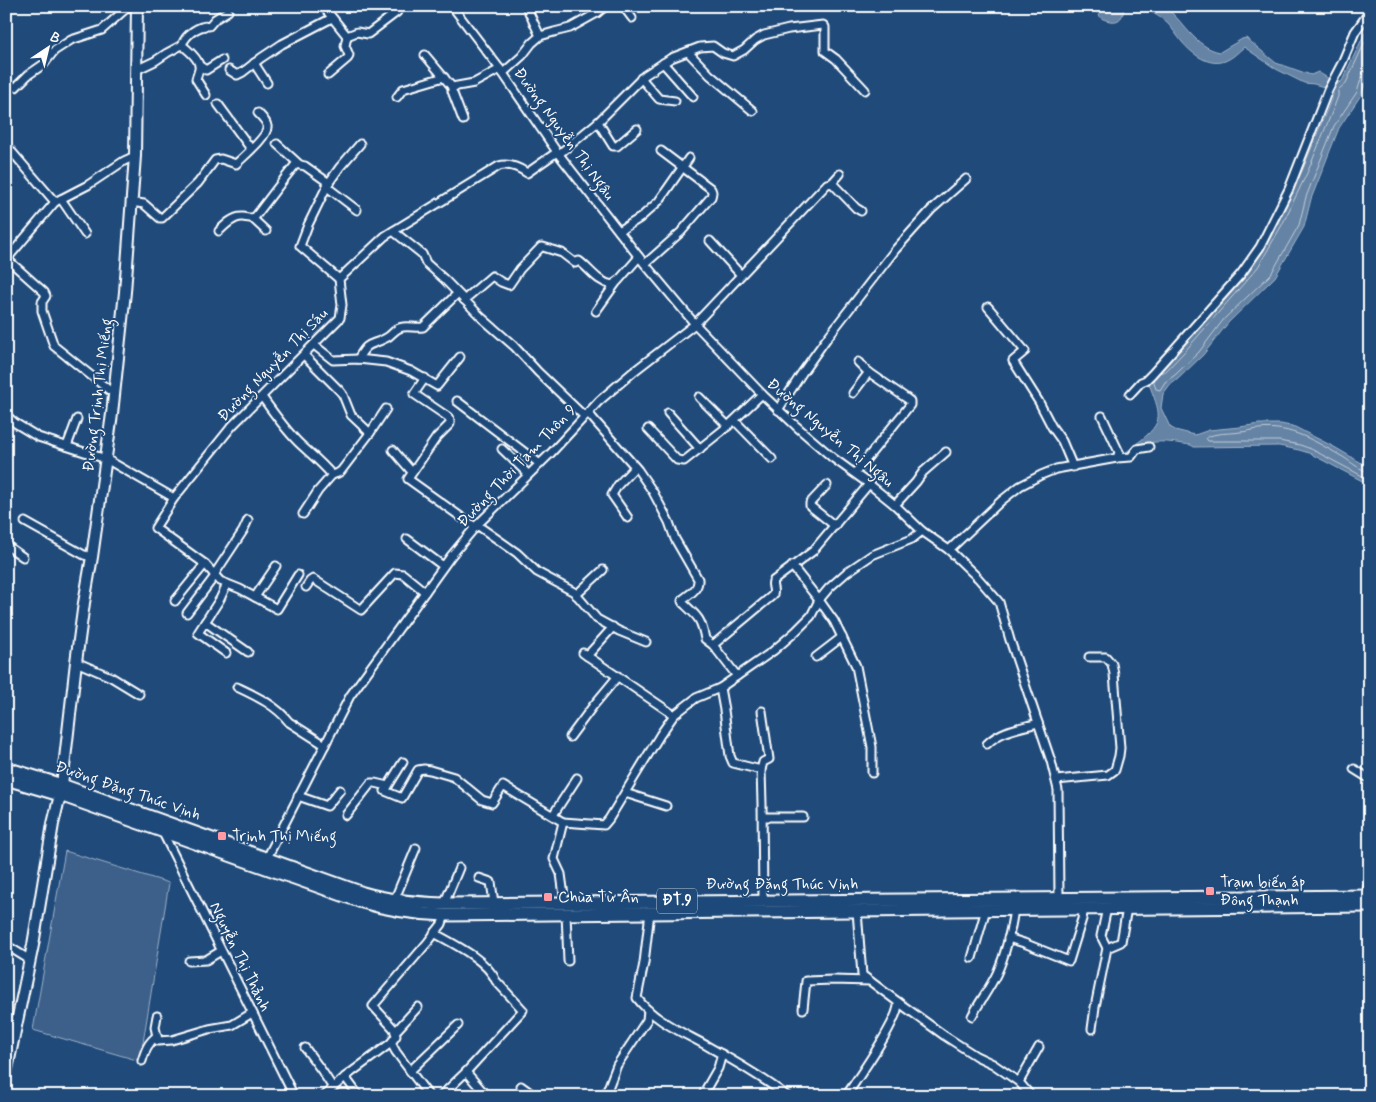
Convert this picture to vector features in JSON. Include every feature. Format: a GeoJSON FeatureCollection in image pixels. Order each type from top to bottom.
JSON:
{"type":"FeatureCollection","features":[{"type":"Feature","properties":{"kind":"main road","name":"Đường Trịnh Thị Miếng"},"geometry":{"type":"LineString","coordinates":[[6,1074],[30,960],[53,824],[61,790],[76,662],[115,390],[125,292],[135,156],[136,6]]}},
{"type":"Feature","properties":{"kind":"main road","name":"Đường Đặng Thúc Vịnh"},"geometry":{"type":"LineString","coordinates":[[6,768],[162,831],[378,907],[411,913],[494,904],[650,912],[856,911],[1014,909],[1059,903],[1084,908],[1127,908],[1369,899]]}},
{"type":"Feature","properties":{"kind":"main road","name":"Đường Đặng Thúc Vịnh"},"geometry":{"type":"LineString","coordinates":[[6,779],[61,790],[267,858],[363,893],[444,909],[566,908],[763,901],[1059,903],[1369,899]]}},
{"type":"Feature","properties":{"kind":"street"},"geometry":{"type":"LineString","coordinates":[[6,86],[16,87],[28,75],[44,64],[54,50],[71,40],[102,30],[128,6]]}},
{"type":"Feature","properties":{"kind":"street"},"geometry":{"type":"LineString","coordinates":[[323,6],[347,36]]}},
{"type":"Feature","properties":{"kind":"street","name":"Đường Nguyễn Thị Ngâu"},"geometry":{"type":"LineString","coordinates":[[452,6],[502,71],[558,153],[644,264],[694,324],[778,410],[833,458],[870,484],[895,505],[922,531],[949,550],[999,602],[1051,761],[1058,790],[1059,903]]}},
{"type":"Feature","properties":{"kind":"street"},"geometry":{"type":"LineString","coordinates":[[526,6],[540,36]]}},
{"type":"Feature","properties":{"kind":"street"},"geometry":{"type":"LineString","coordinates":[[452,87],[474,83],[502,71],[522,56],[540,36],[570,28],[595,10],[606,6]]}},
{"type":"Feature","properties":{"kind":"street"},"geometry":{"type":"LineString","coordinates":[[623,6],[632,18]]}},
{"type":"Feature","properties":{"kind":"street"},"geometry":{"type":"LineString","coordinates":[[136,70],[182,45],[186,37],[203,26],[209,26],[215,19],[228,11]]}},
{"type":"Feature","properties":{"kind":"street"},"geometry":{"type":"LineString","coordinates":[[1130,394],[1159,366],[1241,274],[1260,247],[1289,189],[1328,90],[1355,32],[1370,11]]}},
{"type":"Feature","properties":{"kind":"street"},"geometry":{"type":"LineString","coordinates":[[347,36],[357,32],[368,34],[397,12]]}},
{"type":"Feature","properties":{"kind":"street"},"geometry":{"type":"LineString","coordinates":[[229,70],[237,75],[243,72],[282,44],[332,18]]}},
{"type":"Feature","properties":{"kind":"street"},"geometry":{"type":"LineString","coordinates":[[360,144],[328,185],[300,246],[339,279],[385,236],[499,166],[505,164],[519,168],[527,173],[558,153],[598,122],[642,78],[671,58],[712,46],[722,53],[733,56],[764,35],[789,29],[823,25],[825,27],[825,51],[836,59],[865,90]]}},
{"type":"Feature","properties":{"kind":"street"},"geometry":{"type":"LineString","coordinates":[[328,75],[348,58],[349,55],[344,46],[347,36]]}},
{"type":"Feature","properties":{"kind":"street"},"geometry":{"type":"LineString","coordinates":[[182,45],[197,60],[200,66],[206,70],[222,60]]}},
{"type":"Feature","properties":{"kind":"street"},"geometry":{"type":"LineString","coordinates":[[688,52],[710,75],[753,111]]}},
{"type":"Feature","properties":{"kind":"street"},"geometry":{"type":"LineString","coordinates":[[425,55],[452,87],[463,120]]}},
{"type":"Feature","properties":{"kind":"street"},"geometry":{"type":"LineString","coordinates":[[254,63],[268,83]]}},
{"type":"Feature","properties":{"kind":"street"},"geometry":{"type":"LineString","coordinates":[[664,63],[694,97]]}},
{"type":"Feature","properties":{"kind":"street"},"geometry":{"type":"LineString","coordinates":[[200,66],[196,79],[206,95]]}},
{"type":"Feature","properties":{"kind":"street"},"geometry":{"type":"LineString","coordinates":[[398,97],[403,89],[444,77]]}},
{"type":"Feature","properties":{"kind":"street"},"geometry":{"type":"LineString","coordinates":[[642,78],[659,99],[675,100]]}},
{"type":"Feature","properties":{"kind":"street"},"geometry":{"type":"LineString","coordinates":[[218,104],[251,149]]}},
{"type":"Feature","properties":{"kind":"street"},"geometry":{"type":"LineString","coordinates":[[131,202],[144,204],[162,218],[198,183],[215,160],[221,159],[236,164],[264,136],[267,125],[258,113]]}},
{"type":"Feature","properties":{"kind":"street"},"geometry":{"type":"LineString","coordinates":[[598,122],[613,146],[616,146],[637,129]]}},
{"type":"Feature","properties":{"kind":"street"},"geometry":{"type":"LineString","coordinates":[[277,144],[300,165]]}},
{"type":"Feature","properties":{"kind":"street"},"geometry":{"type":"LineString","coordinates":[[7,147],[58,201],[84,234]]}},
{"type":"Feature","properties":{"kind":"street"},"geometry":{"type":"LineString","coordinates":[[644,264],[681,232],[711,197],[712,193],[710,188],[661,151]]}},
{"type":"Feature","properties":{"kind":"street"},"geometry":{"type":"LineString","coordinates":[[115,390],[109,390],[54,346],[42,311],[42,302],[46,296],[44,292],[7,262],[58,201],[135,156]]}},
{"type":"Feature","properties":{"kind":"street"},"geometry":{"type":"LineString","coordinates":[[619,230],[640,218],[659,201],[689,158]]}},
{"type":"Feature","properties":{"kind":"street"},"geometry":{"type":"LineString","coordinates":[[252,218],[255,217],[296,164],[305,166],[357,210]]}},
{"type":"Feature","properties":{"kind":"street","name":"Đường Thời Tam Thôn 9"},"geometry":{"type":"LineString","coordinates":[[267,858],[350,696],[443,566],[476,526],[540,464],[586,415],[633,372],[694,324],[820,191],[827,184],[832,183],[840,174]]}},
{"type":"Feature","properties":{"kind":"street"},"geometry":{"type":"LineString","coordinates":[[778,410],[827,338],[895,250],[931,210],[966,179]]}},
{"type":"Feature","properties":{"kind":"street"},"geometry":{"type":"LineString","coordinates":[[832,183],[861,211]]}},
{"type":"Feature","properties":{"kind":"street"},"geometry":{"type":"LineString","coordinates":[[219,231],[236,218],[242,217],[252,218],[266,231]]}},
{"type":"Feature","properties":{"kind":"street"},"geometry":{"type":"LineString","coordinates":[[393,231],[422,254],[426,263],[457,294],[586,415],[636,467],[653,492],[669,522],[675,539],[698,579],[697,587],[682,601],[702,623],[704,639],[713,645],[737,676]]}},
{"type":"Feature","properties":{"kind":"street"},"geometry":{"type":"LineString","coordinates":[[710,240],[741,275]]}},
{"type":"Feature","properties":{"kind":"street"},"geometry":{"type":"LineString","coordinates":[[464,300],[492,276],[509,286],[520,269],[543,247],[562,253],[575,263],[579,261],[604,282],[612,285],[618,281]]}},
{"type":"Feature","properties":{"kind":"street"},"geometry":{"type":"LineString","coordinates":[[596,311],[638,256]]}},
{"type":"Feature","properties":{"kind":"street","name":"Đường Nguyễn Thị Sáu"},"geometry":{"type":"LineString","coordinates":[[205,564],[154,528],[174,498],[232,426],[340,318],[342,305],[339,279]]}},
{"type":"Feature","properties":{"kind":"street"},"geometry":{"type":"LineString","coordinates":[[358,359],[368,345],[388,337],[394,330],[402,327],[423,327],[457,294]]}},
{"type":"Feature","properties":{"kind":"street"},"geometry":{"type":"LineString","coordinates":[[988,307],[1025,351],[1013,361],[1062,441],[1073,467]]}},
{"type":"Feature","properties":{"kind":"street"},"geometry":{"type":"LineString","coordinates":[[314,345],[333,360],[358,359],[386,362],[425,378],[436,386],[460,357]]}},
{"type":"Feature","properties":{"kind":"street"},"geometry":{"type":"LineString","coordinates":[[304,355],[340,391],[351,415],[370,433]]}},
{"type":"Feature","properties":{"kind":"street"},"geometry":{"type":"LineString","coordinates":[[855,474],[910,405],[910,401],[858,362]]}},
{"type":"Feature","properties":{"kind":"street"},"geometry":{"type":"LineString","coordinates":[[853,394],[869,372]]}},
{"type":"Feature","properties":{"kind":"street"},"geometry":{"type":"LineString","coordinates":[[425,378],[414,394],[448,417],[450,424],[436,438],[408,479],[517,553],[537,572],[574,592],[597,619],[646,642]]}},
{"type":"Feature","properties":{"kind":"street"},"geometry":{"type":"LineString","coordinates":[[648,430],[677,460],[684,461],[735,420],[762,394]]}},
{"type":"Feature","properties":{"kind":"street"},"geometry":{"type":"LineString","coordinates":[[699,396],[728,426]]}},
{"type":"Feature","properties":{"kind":"street"},"geometry":{"type":"LineString","coordinates":[[262,397],[300,445],[320,461],[332,474]]}},
{"type":"Feature","properties":{"kind":"street"},"geometry":{"type":"LineString","coordinates":[[457,401],[540,464]]}},
{"type":"Feature","properties":{"kind":"street"},"geometry":{"type":"LineString","coordinates":[[303,514],[332,474],[341,471],[386,409]]}},
{"type":"Feature","properties":{"kind":"street"},"geometry":{"type":"LineString","coordinates":[[668,413],[700,449]]}},
{"type":"Feature","properties":{"kind":"street"},"geometry":{"type":"LineString","coordinates":[[6,415],[38,437],[106,459],[174,498]]}},
{"type":"Feature","properties":{"kind":"street"},"geometry":{"type":"LineString","coordinates":[[1102,416],[1119,452],[1117,458]]}},
{"type":"Feature","properties":{"kind":"street"},"geometry":{"type":"LineString","coordinates":[[67,446],[77,419]]}},
{"type":"Feature","properties":{"kind":"street"},"geometry":{"type":"LineString","coordinates":[[735,420],[772,459]]}},
{"type":"Feature","properties":{"kind":"street"},"geometry":{"type":"LineString","coordinates":[[949,550],[1001,501],[1020,486],[1040,475],[1056,469],[1131,457],[1141,447],[1149,447]]}},
{"type":"Feature","properties":{"kind":"street"},"geometry":{"type":"LineString","coordinates":[[502,449],[528,474]]}},
{"type":"Feature","properties":{"kind":"street"},"geometry":{"type":"LineString","coordinates":[[393,450],[412,472]]}},
{"type":"Feature","properties":{"kind":"street"},"geometry":{"type":"LineString","coordinates":[[895,505],[923,472],[946,452]]}},
{"type":"Feature","properties":{"kind":"street"},"geometry":{"type":"LineString","coordinates":[[628,518],[612,495],[618,485],[636,467]]}},
{"type":"Feature","properties":{"kind":"street"},"geometry":{"type":"LineString","coordinates":[[713,645],[773,595],[773,581],[813,551],[870,484]]}},
{"type":"Feature","properties":{"kind":"street"},"geometry":{"type":"LineString","coordinates":[[827,485],[810,503],[810,506],[835,526]]}},
{"type":"Feature","properties":{"kind":"street"},"geometry":{"type":"LineString","coordinates":[[188,613],[214,576],[248,520]]}},
{"type":"Feature","properties":{"kind":"street"},"geometry":{"type":"LineString","coordinates":[[25,522],[84,555],[92,557]]}},
{"type":"Feature","properties":{"kind":"street"},"geometry":{"type":"LineString","coordinates":[[403,762],[385,792],[402,798],[418,770],[424,769],[454,777],[482,800],[492,803],[503,786],[563,822],[604,825],[660,735],[674,716],[696,698],[720,688],[774,651],[811,616],[819,600],[847,572],[872,555],[912,539],[922,531]]}},
{"type":"Feature","properties":{"kind":"street"},"geometry":{"type":"LineString","coordinates":[[407,539],[443,566]]}},
{"type":"Feature","properties":{"kind":"street"},"geometry":{"type":"LineString","coordinates":[[6,545],[23,557]]}},
{"type":"Feature","properties":{"kind":"street"},"geometry":{"type":"LineString","coordinates":[[175,601],[205,564],[220,581],[277,609],[298,575]]}},
{"type":"Feature","properties":{"kind":"street"},"geometry":{"type":"LineString","coordinates":[[255,597],[276,566]]}},
{"type":"Feature","properties":{"kind":"street"},"geometry":{"type":"LineString","coordinates":[[792,566],[834,621],[856,666],[872,747],[872,773]]}},
{"type":"Feature","properties":{"kind":"street"},"geometry":{"type":"LineString","coordinates":[[576,595],[603,570]]}},
{"type":"Feature","properties":{"kind":"street"},"geometry":{"type":"LineString","coordinates":[[306,587],[313,579],[360,610],[395,573],[403,574],[425,592]]}},
{"type":"Feature","properties":{"kind":"street"},"geometry":{"type":"LineString","coordinates":[[226,653],[198,633],[220,599],[227,584]]}},
{"type":"Feature","properties":{"kind":"street"},"geometry":{"type":"LineString","coordinates":[[205,622],[248,652]]}},
{"type":"Feature","properties":{"kind":"street"},"geometry":{"type":"LineString","coordinates":[[613,627],[585,655],[674,716]]}},
{"type":"Feature","properties":{"kind":"street"},"geometry":{"type":"LineString","coordinates":[[816,657],[842,637]]}},
{"type":"Feature","properties":{"kind":"street"},"geometry":{"type":"LineString","coordinates":[[1056,780],[1108,775],[1115,770],[1117,765],[1120,748],[1112,664],[1106,657],[1089,657]]}},
{"type":"Feature","properties":{"kind":"street"},"geometry":{"type":"LineString","coordinates":[[76,662],[111,677],[139,694]]}},
{"type":"Feature","properties":{"kind":"street"},"geometry":{"type":"LineString","coordinates":[[570,737],[618,676]]}},
{"type":"Feature","properties":{"kind":"street"},"geometry":{"type":"LineString","coordinates":[[238,687],[263,699],[289,722],[325,745]]}},
{"type":"Feature","properties":{"kind":"street"},"geometry":{"type":"LineString","coordinates":[[720,688],[730,756],[734,763],[760,770]]}},
{"type":"Feature","properties":{"kind":"street"},"geometry":{"type":"LineString","coordinates":[[762,711],[769,759],[763,762],[760,770],[763,817],[763,901]]}},
{"type":"Feature","properties":{"kind":"street"},"geometry":{"type":"LineString","coordinates":[[987,744],[994,737],[1008,731],[1038,723]]}},
{"type":"Feature","properties":{"kind":"street"},"geometry":{"type":"LineString","coordinates":[[1354,769],[1370,779]]}},
{"type":"Feature","properties":{"kind":"street"},"geometry":{"type":"LineString","coordinates":[[553,815],[576,778]]}},
{"type":"Feature","properties":{"kind":"street"},"geometry":{"type":"LineString","coordinates":[[346,815],[370,783],[388,786]]}},
{"type":"Feature","properties":{"kind":"street"},"geometry":{"type":"LineString","coordinates":[[298,796],[327,806],[340,790]]}},
{"type":"Feature","properties":{"kind":"street"},"geometry":{"type":"LineString","coordinates":[[625,793],[666,806]]}},
{"type":"Feature","properties":{"kind":"street"},"geometry":{"type":"LineString","coordinates":[[763,817],[803,817]]}},
{"type":"Feature","properties":{"kind":"street"},"geometry":{"type":"LineString","coordinates":[[563,822],[554,859],[557,869],[561,874],[566,908],[568,961]]}},
{"type":"Feature","properties":{"kind":"street","name":"Nguyễn Thị Thảnh"},"geometry":{"type":"LineString","coordinates":[[162,831],[294,1096]]}},
{"type":"Feature","properties":{"kind":"street"},"geometry":{"type":"LineString","coordinates":[[394,900],[416,848]]}},
{"type":"Feature","properties":{"kind":"street"},"geometry":{"type":"LineString","coordinates":[[324,1096],[345,1077],[391,1043],[396,1036],[395,1030],[372,1006],[442,924],[444,909],[459,868]]}},
{"type":"Feature","properties":{"kind":"street"},"geometry":{"type":"LineString","coordinates":[[479,878],[491,882],[494,904]]}},
{"type":"Feature","properties":{"kind":"street"},"geometry":{"type":"LineString","coordinates":[[1369,899],[1370,878]]}},
{"type":"Feature","properties":{"kind":"street"},"geometry":{"type":"LineString","coordinates":[[1008,938],[1069,961],[1084,908]]}},
{"type":"Feature","properties":{"kind":"street"},"geometry":{"type":"LineString","coordinates":[[1092,1029],[1107,948],[1101,936],[1107,908]]}},
{"type":"Feature","properties":{"kind":"street"},"geometry":{"type":"LineString","coordinates":[[1107,948],[1121,942],[1127,908]]}},
{"type":"Feature","properties":{"kind":"street"},"geometry":{"type":"LineString","coordinates":[[972,1016],[997,973],[1008,938],[1014,909]]}},
{"type":"Feature","properties":{"kind":"street"},"geometry":{"type":"LineString","coordinates":[[972,958],[986,910]]}},
{"type":"Feature","properties":{"kind":"street"},"geometry":{"type":"LineString","coordinates":[[856,911],[862,975],[945,1036],[976,1056],[993,1064],[1019,1082],[1031,1096]]}},
{"type":"Feature","properties":{"kind":"street"},"geometry":{"type":"LineString","coordinates":[[650,912],[644,963],[637,998],[644,1007],[662,1021],[767,1080],[787,1096]]}},
{"type":"Feature","properties":{"kind":"street"},"geometry":{"type":"LineString","coordinates":[[434,933],[466,951],[485,967],[523,1010],[466,1072],[441,1096]]}},
{"type":"Feature","properties":{"kind":"street"},"geometry":{"type":"LineString","coordinates":[[6,945],[30,960]]}},
{"type":"Feature","properties":{"kind":"street"},"geometry":{"type":"LineString","coordinates":[[189,961],[206,960],[221,951]]}},
{"type":"Feature","properties":{"kind":"street"},"geometry":{"type":"LineString","coordinates":[[803,1009],[806,981],[871,982]]}},
{"type":"Feature","properties":{"kind":"street"},"geometry":{"type":"LineString","coordinates":[[846,1096],[893,1022],[899,1007],[898,1002]]}},
{"type":"Feature","properties":{"kind":"street"},"geometry":{"type":"LineString","coordinates":[[395,1032],[418,1007]]}},
{"type":"Feature","properties":{"kind":"street"},"geometry":{"type":"LineString","coordinates":[[605,1096],[617,1065],[647,1020],[648,1010]]}},
{"type":"Feature","properties":{"kind":"street"},"geometry":{"type":"LineString","coordinates":[[157,1016],[155,1027],[158,1041],[172,1040],[232,1025],[252,1013]]}},
{"type":"Feature","properties":{"kind":"street"},"geometry":{"type":"LineString","coordinates":[[410,1071],[458,1025]]}},
{"type":"Feature","properties":{"kind":"street"},"geometry":{"type":"LineString","coordinates":[[142,1061],[146,1048],[157,1036]]}},
{"type":"Feature","properties":{"kind":"street"},"geometry":{"type":"LineString","coordinates":[[391,1043],[429,1096]]}},
{"type":"Feature","properties":{"kind":"street"},"geometry":{"type":"LineString","coordinates":[[305,1048],[332,1088]]}},
{"type":"Feature","properties":{"kind":"street"},"geometry":{"type":"LineString","coordinates":[[1019,1082],[1039,1048]]}},
{"type":"Feature","properties":{"kind":"street"},"geometry":{"type":"LineString","coordinates":[[702,1096],[718,1068],[722,1054]]}},
{"type":"Feature","properties":{"kind":"street"},"geometry":{"type":"LineString","coordinates":[[466,1072],[486,1095]]}},
{"type":"Feature","properties":{"kind":"street"},"geometry":{"type":"LineString","coordinates":[[345,1077],[360,1096]]}},
{"type":"Feature","properties":{"kind":"street"},"geometry":{"type":"LineString","coordinates":[[521,1086],[535,1096]]}},
{"type":"Feature","properties":{"kind":"shaded area"},"geometry":{"type":"Polygon","coordinates":[[[65,851],[169,883],[140,1061],[33,1030],[65,851]]]}},
{"type":"Feature","properties":{"kind":"water"},"geometry":{"type":"Polygon","coordinates":[[[1096,6],[1124,6],[1121,18],[1113,21],[1102,18],[1095,8],[1096,6]]]}},
{"type":"Feature","properties":{"kind":"water"},"geometry":{"type":"Polygon","coordinates":[[[1142,6],[1164,6],[1196,39],[1211,49],[1220,52],[1246,38],[1276,63],[1311,75],[1318,72],[1337,84],[1342,81],[1370,22],[1370,57],[1367,80],[1361,95],[1339,128],[1311,199],[1304,227],[1275,277],[1228,323],[1203,355],[1169,386],[1163,394],[1161,408],[1170,427],[1195,435],[1209,430],[1259,424],[1281,424],[1295,427],[1370,468],[1370,485],[1309,453],[1279,446],[1194,447],[1171,442],[1158,442],[1139,447],[1130,456],[1124,454],[1146,436],[1157,423],[1158,409],[1148,381],[1197,331],[1254,264],[1277,223],[1303,169],[1333,95],[1324,87],[1304,83],[1276,69],[1244,47],[1233,57],[1225,61],[1207,61],[1186,47],[1165,21],[1142,6]]]}},
{"type":"Feature","properties":{"kind":"place","name":"Trịnh Thị Miếng"},"geometry":{"type":"Point","coordinates":[222,836]}},
{"type":"Feature","properties":{"kind":"place","name":"Trạm biến áp Đông Thạnh"},"geometry":{"type":"Point","coordinates":[1210,891]}},
{"type":"Feature","properties":{"kind":"place","name":"Chùa Từ Ân"},"geometry":{"type":"Point","coordinates":[548,897]}}]}
